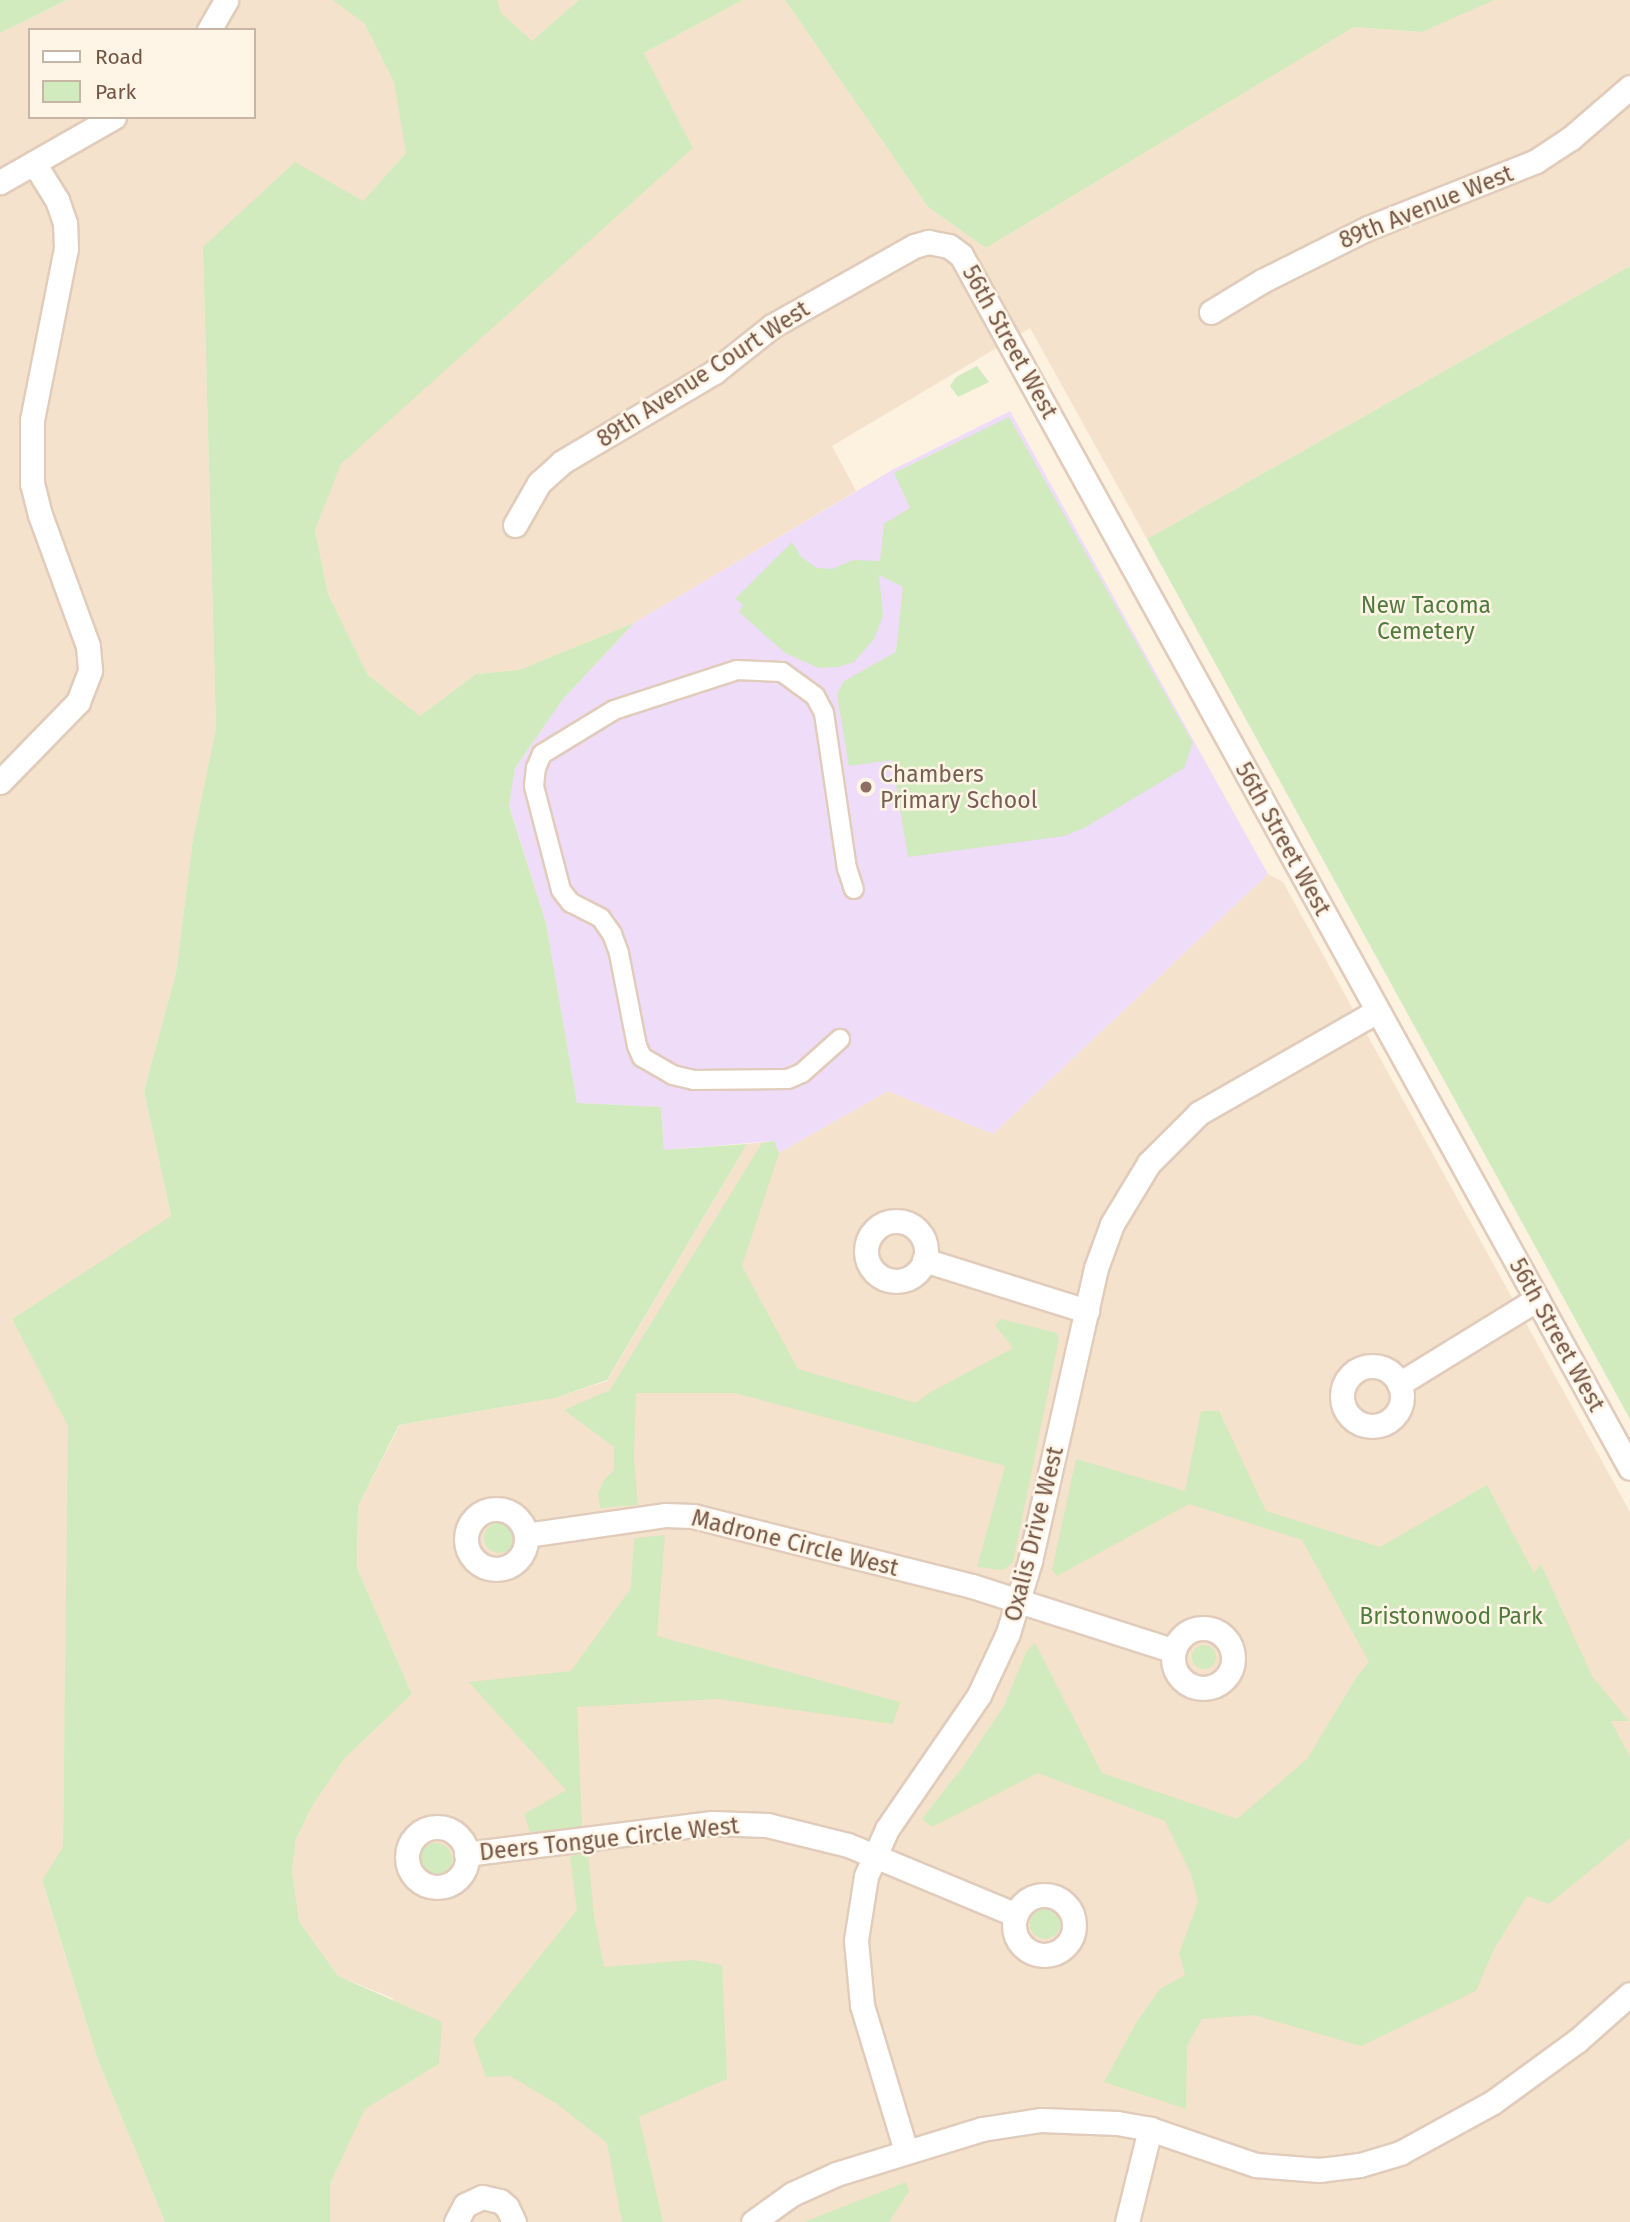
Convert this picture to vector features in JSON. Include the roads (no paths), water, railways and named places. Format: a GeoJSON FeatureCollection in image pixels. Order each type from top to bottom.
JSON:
{"type":"FeatureCollection","features":[{"type":"Feature","properties":{"kind":"street"},"geometry":{"type":"LineString","coordinates":[[210,28],[226,0]]}},
{"type":"Feature","properties":{"kind":"street","name":"89th Avenue West"},"geometry":{"type":"LineString","coordinates":[[1211,312],[1262,281],[1367,228],[1536,161],[1571,138],[1630,87]]}},
{"type":"Feature","properties":{"kind":"street"},"geometry":{"type":"LineString","coordinates":[[0,182],[111,119]]}},
{"type":"Feature","properties":{"kind":"street"},"geometry":{"type":"LineString","coordinates":[[0,782],[78,702],[90,670],[88,646],[40,515],[33,484],[32,420],[66,249],[65,223],[57,200],[34,163]]}},
{"type":"Feature","properties":{"kind":"street","name":"56th Street West"},"geometry":{"type":"LineString","coordinates":[[914,246],[928,242],[949,246],[968,264],[1630,1468]]}},
{"type":"Feature","properties":{"kind":"street","name":"89th Avenue Court West"},"geometry":{"type":"LineString","coordinates":[[514,525],[539,483],[562,462],[714,372],[772,326],[914,246]]}},
{"type":"Feature","properties":{"kind":"street"},"geometry":{"type":"LineString","coordinates":[[840,1039],[802,1073],[788,1079],[694,1080],[663,1071],[642,1057],[637,1046],[619,953],[612,934],[601,918],[570,903],[561,890],[534,786],[536,768],[542,754],[614,709],[737,670],[782,673],[815,696],[824,713],[847,868],[854,889]]}},
{"type":"Feature","properties":{"kind":"street","name":"Oxalis Drive West"},"geometry":{"type":"LineString","coordinates":[[906,2151],[862,2005],[856,1962],[858,1919],[873,1856],[902,1804],[942,1754],[979,1695],[1020,1600],[1096,1268],[1112,1224],[1135,1182],[1164,1145],[1219,1100],[1377,1010]]}},
{"type":"Feature","properties":{"kind":"street"},"geometry":{"type":"LineString","coordinates":[[924,1260],[1087,1311]]}},
{"type":"Feature","properties":{"kind":"street"},"geometry":{"type":"LineString","coordinates":[[1399,1384],[1537,1299]]}},
{"type":"Feature","properties":{"kind":"street","name":"Madrone Circle West"},"geometry":{"type":"LineString","coordinates":[[526,1535],[666,1515],[693,1516],[1020,1600],[1174,1651]]}},
{"type":"Feature","properties":{"kind":"street","name":"Deers Tongue Circle West"},"geometry":{"type":"LineString","coordinates":[[466,1854],[712,1824],[740,1823],[821,1836],[1017,1915]]}},
{"type":"Feature","properties":{"kind":"street"},"geometry":{"type":"LineString","coordinates":[[753,2222],[814,2183],[906,2151],[982,2129],[1041,2120],[1117,2123],[1150,2129],[1256,2165],[1318,2170],[1360,2165],[1400,2153],[1493,2102],[1578,2040],[1630,1994]]}},
{"type":"Feature","properties":{"kind":"street"},"geometry":{"type":"LineString","coordinates":[[1127,2222],[1150,2129]]}},
{"type":"Feature","properties":{"kind":"street"},"geometry":{"type":"LineString","coordinates":[[456,2222],[465,2205],[482,2197],[500,2201],[507,2207],[514,2222]]}},
{"type":"Feature","properties":{"kind":"place","name":"Chambers Primary School"},"geometry":{"type":"Point","coordinates":[866,787]}},
{"type":"Feature","properties":{"kind":"park label","name":"New Tacoma Cemetery"},"geometry":{"type":"Point","coordinates":[1426,618]}},
{"type":"Feature","properties":{"kind":"park label","name":"Bristonwood Park"},"geometry":{"type":"Point","coordinates":[1451,1616]}}]}
